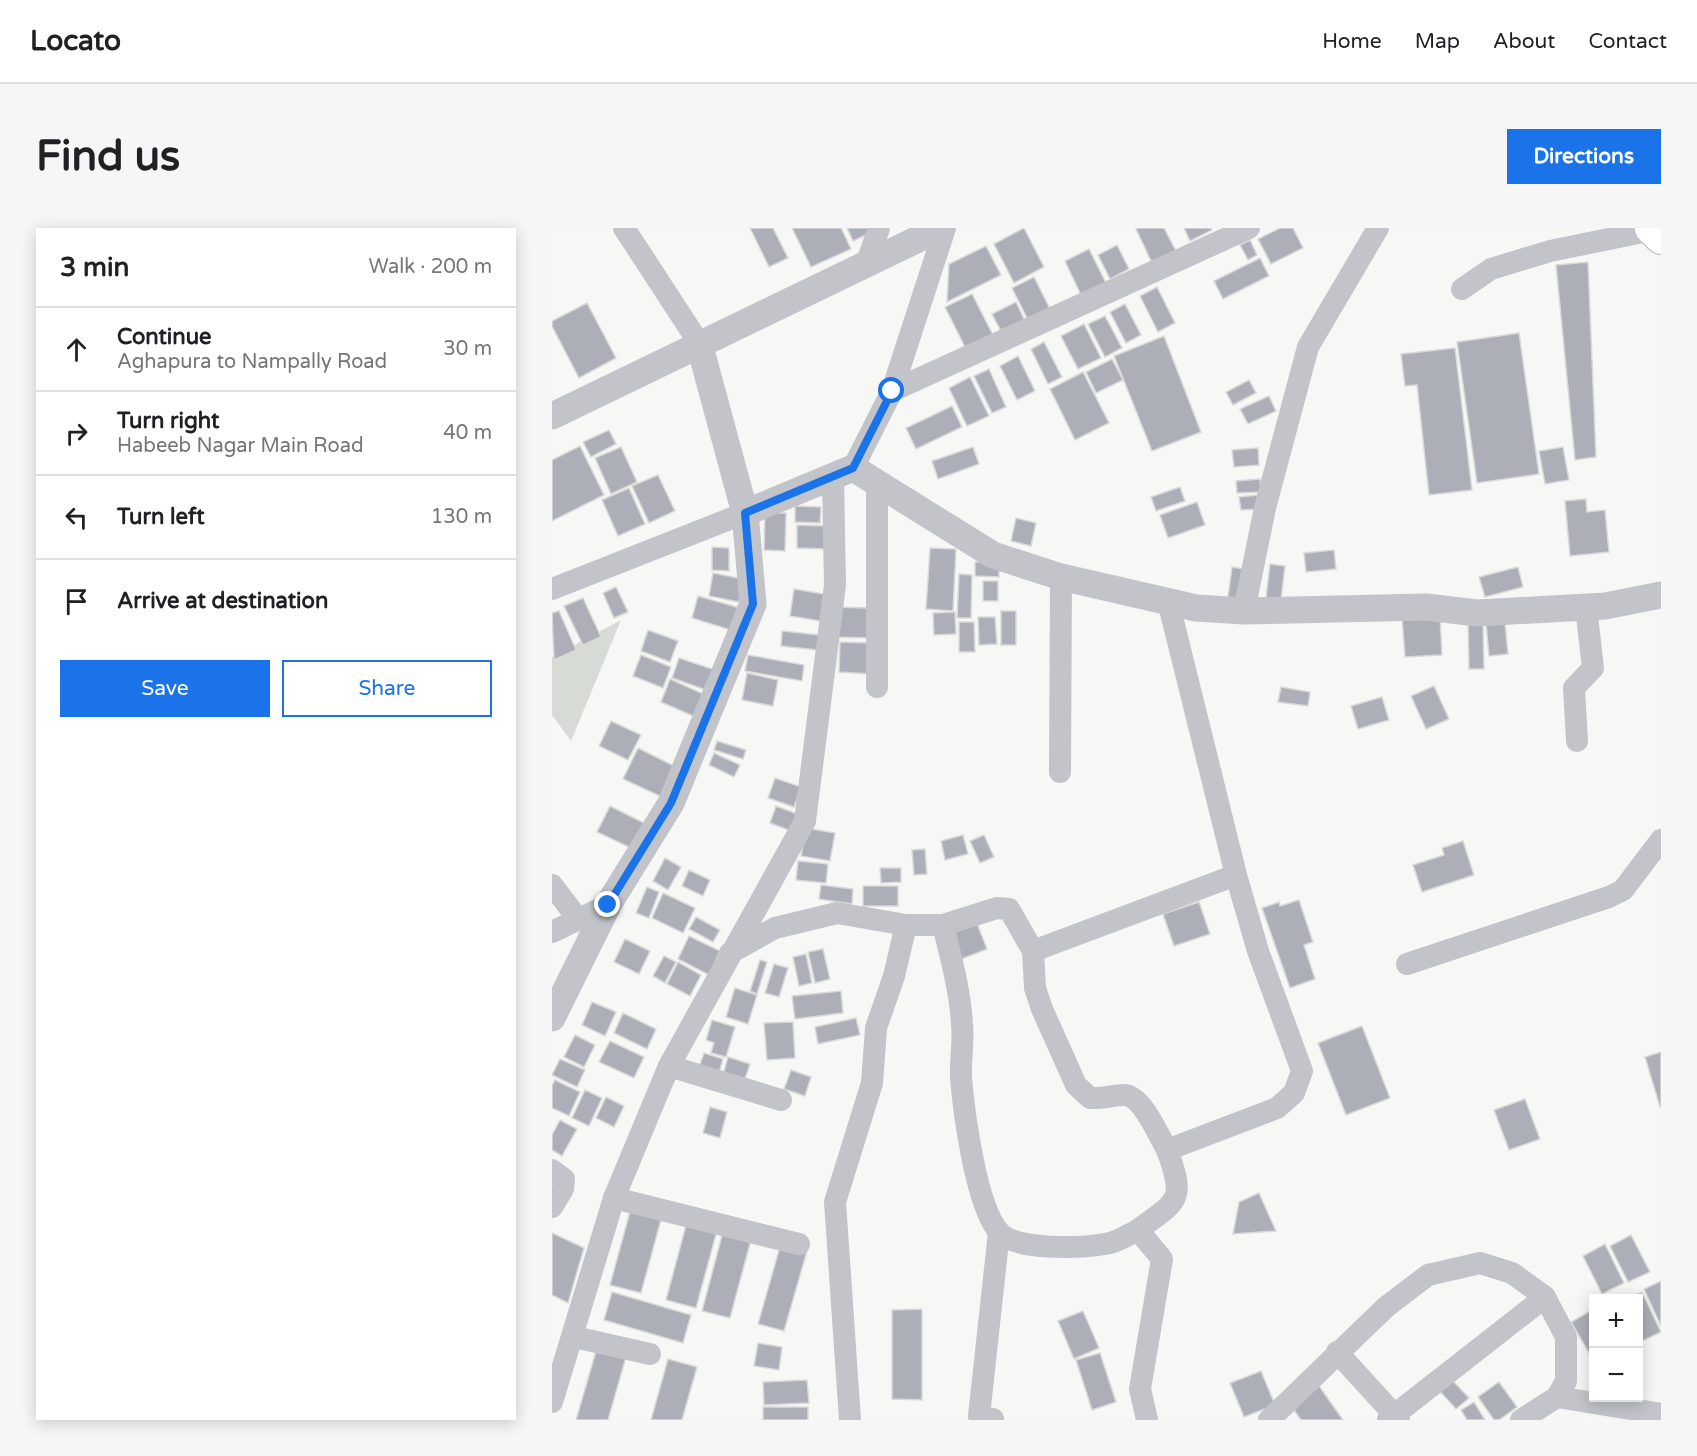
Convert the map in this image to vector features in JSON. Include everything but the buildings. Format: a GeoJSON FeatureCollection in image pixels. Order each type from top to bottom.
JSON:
{"type":"FeatureCollection","features":[{"type":"Feature","properties":{"kind":"street"},"geometry":{"type":"LineString","coordinates":[[552,1018],[608,905],[671,803],[753,604],[745,513],[699,343],[624,228]]}},
{"type":"Feature","properties":{"kind":"street"},"geometry":{"type":"LineString","coordinates":[[866,265],[879,228]]}},
{"type":"Feature","properties":{"kind":"street"},"geometry":{"type":"LineString","coordinates":[[552,416],[699,343],[943,228]]}},
{"type":"Feature","properties":{"kind":"street"},"geometry":{"type":"LineString","coordinates":[[552,1402],[574,1337],[614,1198],[669,1066],[805,821],[835,585],[843,472],[892,391],[943,228]]}},
{"type":"Feature","properties":{"kind":"street"},"geometry":{"type":"LineString","coordinates":[[1244,611],[1265,508],[1308,348],[1378,228]]}},
{"type":"Feature","properties":{"kind":"street"},"geometry":{"type":"LineString","coordinates":[[892,391],[1237,231]]}},
{"type":"Feature","properties":{"kind":"street"},"geometry":{"type":"LineString","coordinates":[[1462,289],[1491,269],[1550,251],[1655,232]]}},
{"type":"Feature","properties":{"kind":"street"},"geometry":{"type":"LineString","coordinates":[[552,589],[843,472],[877,485],[993,555],[1061,577],[1196,608],[1244,611],[1426,607],[1477,613],[1605,606],[1661,595]]}},
{"type":"Feature","properties":{"kind":"street"},"geometry":{"type":"LineString","coordinates":[[877,485],[877,687]]}},
{"type":"Feature","properties":{"kind":"street"},"geometry":{"type":"LineString","coordinates":[[1060,772],[1061,577]]}},
{"type":"Feature","properties":{"kind":"street"},"geometry":{"type":"LineString","coordinates":[[1167,1150],[1276,1108],[1294,1093],[1302,1071],[1258,951],[1236,875],[1168,601]]}},
{"type":"Feature","properties":{"kind":"street"},"geometry":{"type":"LineString","coordinates":[[1577,741],[1574,688],[1593,668],[1586,607]]}},
{"type":"Feature","properties":{"kind":"street"},"geometry":{"type":"LineString","coordinates":[[1407,964],[1609,897],[1623,890],[1661,840]]}},
{"type":"Feature","properties":{"kind":"street"},"geometry":{"type":"LineString","coordinates":[[1033,951],[1236,875]]}},
{"type":"Feature","properties":{"kind":"street"},"geometry":{"type":"LineString","coordinates":[[552,885],[578,919]]}},
{"type":"Feature","properties":{"kind":"street"},"geometry":{"type":"LineString","coordinates":[[552,932],[608,905]]}},
{"type":"Feature","properties":{"kind":"street"},"geometry":{"type":"LineString","coordinates":[[730,953],[775,928],[837,913],[906,925],[944,925],[997,908],[1009,909],[1017,919],[1033,951],[1035,988],[1076,1085],[1090,1098],[1106,1099],[1125,1095],[1138,1100],[1167,1150],[1178,1180],[1178,1192],[1171,1206],[1138,1230],[1107,1244],[1069,1247],[1015,1242],[999,1232],[986,1209],[970,1141],[961,1077],[963,1025],[944,925]]}},
{"type":"Feature","properties":{"kind":"street"},"geometry":{"type":"LineString","coordinates":[[850,1420],[835,1202],[872,1083],[876,1028],[894,976],[906,925]]}},
{"type":"Feature","properties":{"kind":"street"},"geometry":{"type":"LineString","coordinates":[[669,1066],[781,1100]]}},
{"type":"Feature","properties":{"kind":"street"},"geometry":{"type":"LineString","coordinates":[[552,1170],[564,1179],[563,1189],[552,1207]]}},
{"type":"Feature","properties":{"kind":"street"},"geometry":{"type":"LineString","coordinates":[[614,1198],[799,1244]]}},
{"type":"Feature","properties":{"kind":"street"},"geometry":{"type":"LineString","coordinates":[[1138,1230],[1162,1259],[1140,1389],[1148,1420]]}},
{"type":"Feature","properties":{"kind":"street"},"geometry":{"type":"LineString","coordinates":[[993,1419],[979,1416],[999,1232]]}},
{"type":"Feature","properties":{"kind":"street"},"geometry":{"type":"LineString","coordinates":[[1269,1420],[1386,1307],[1428,1275],[1480,1263],[1512,1273],[1545,1297],[1566,1337],[1566,1382],[1557,1397],[1521,1420]]}},
{"type":"Feature","properties":{"kind":"street"},"geometry":{"type":"LineString","coordinates":[[1337,1352],[1394,1418],[1545,1297]]}},
{"type":"Feature","properties":{"kind":"street"},"geometry":{"type":"LineString","coordinates":[[574,1337],[650,1354]]}},
{"type":"Feature","properties":{"kind":"street"},"geometry":{"type":"LineString","coordinates":[[1557,1397],[1616,1411],[1661,1414]]}},
{"type":"Feature","properties":{"kind":"shaded area"},"geometry":{"type":"Polygon","coordinates":[[[621,620],[571,741],[552,715],[552,657],[621,620]]]}},
{"type":"Feature","properties":{"kind":"route"},"geometry":{"type":"LineString","coordinates":[[608,905],[671,803],[753,604],[745,513],[853,468],[892,391]]}}]}
